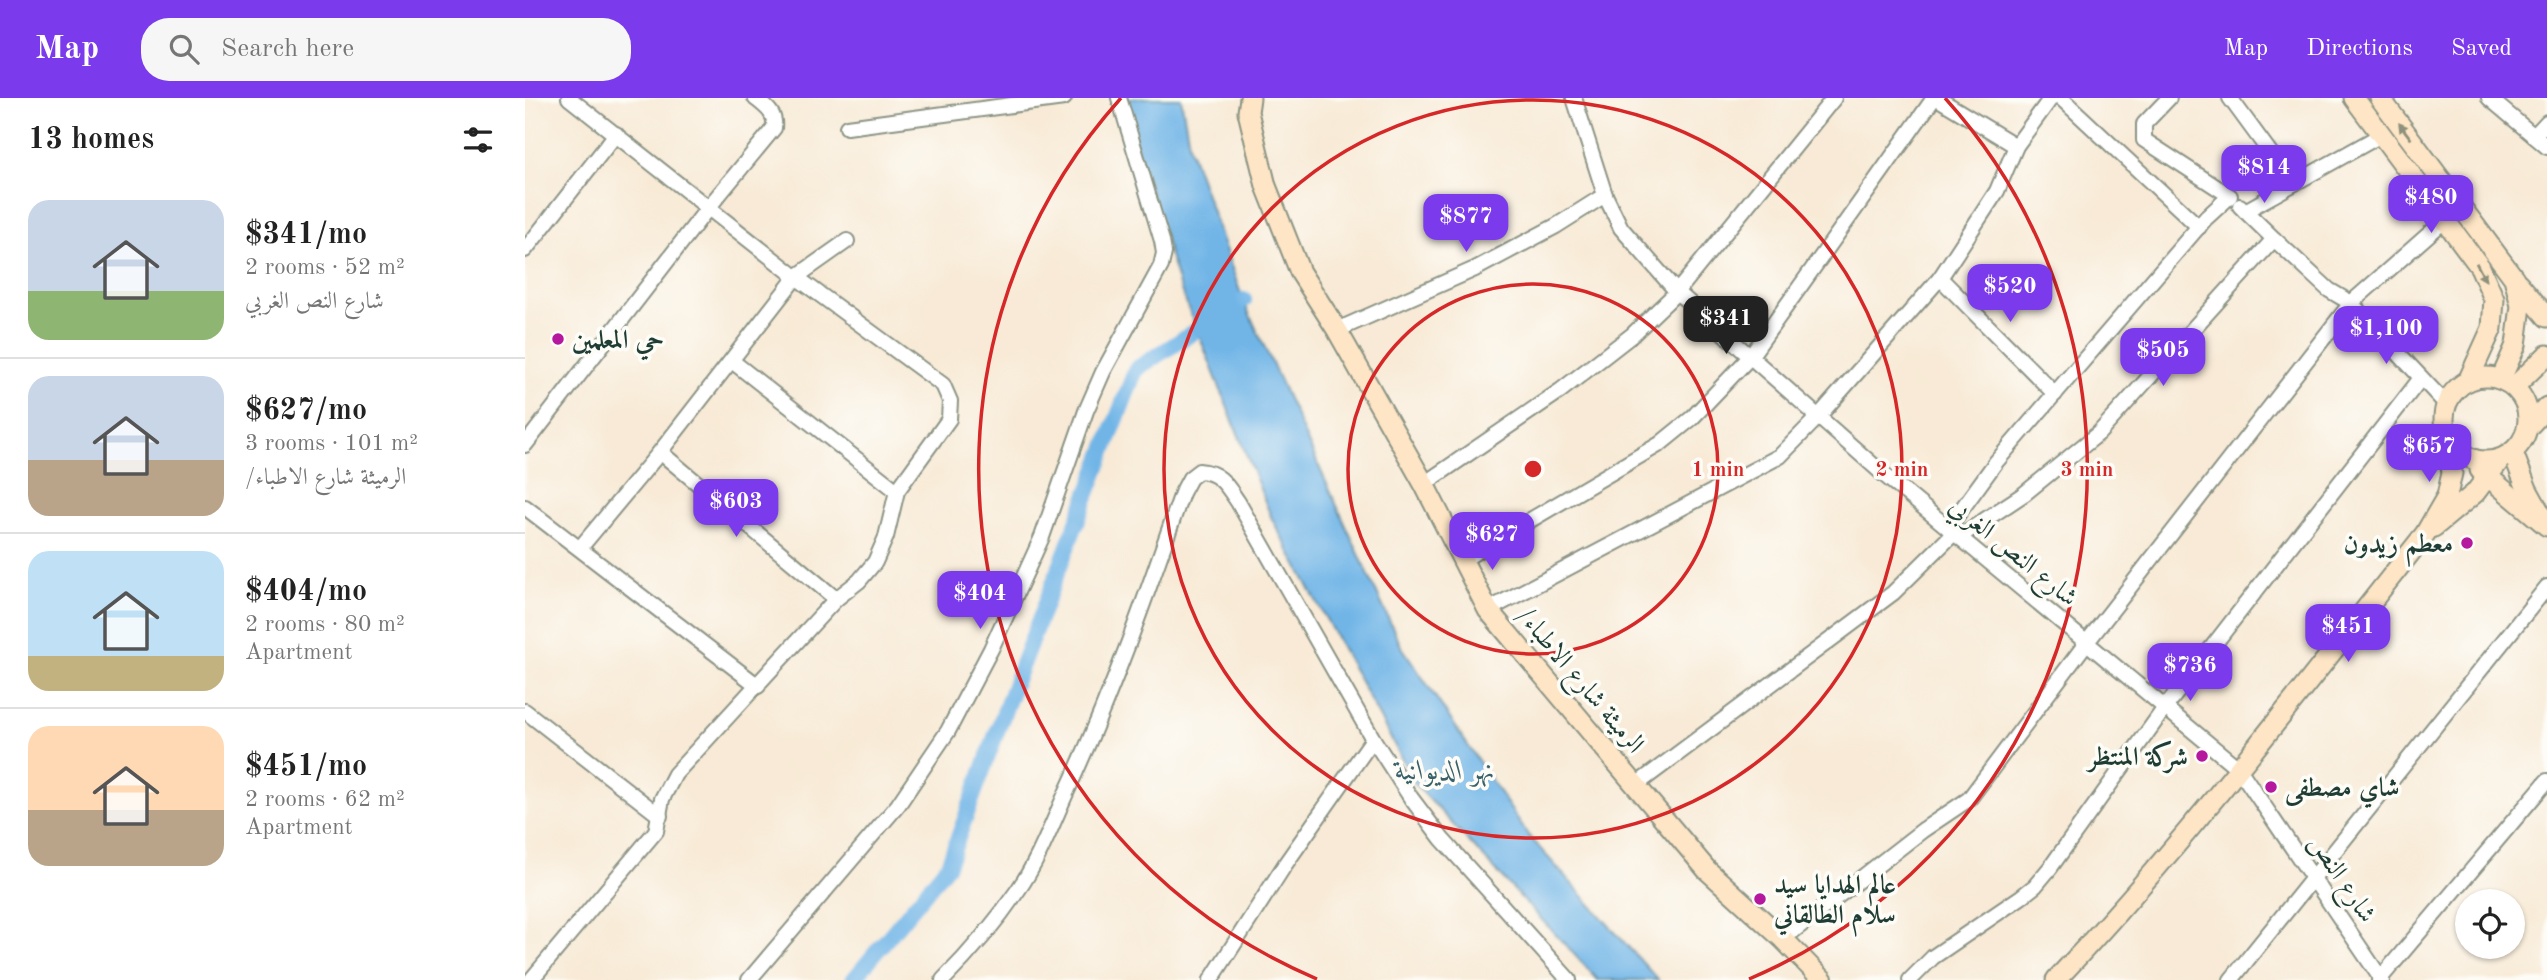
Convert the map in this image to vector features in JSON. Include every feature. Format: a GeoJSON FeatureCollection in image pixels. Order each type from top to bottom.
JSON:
{"type":"FeatureCollection","features":[{"type":"Feature","properties":{"kind":"main road"},"geometry":{"type":"LineString","coordinates":[[2354,98],[2480,267],[2494,299],[2492,328],[2468,381]]}},
{"type":"Feature","properties":{"kind":"main road"},"geometry":{"type":"LineString","coordinates":[[2380,98],[2514,278],[2547,317]]}},
{"type":"Feature","properties":{"kind":"main road","name":"/الرميثة شارع الاطباء"},"geometry":{"type":"LineString","coordinates":[[1245,103],[1266,186],[1300,272],[1338,330],[1424,484],[1488,610],[1707,870],[1783,939],[1823,980]]}},
{"type":"Feature","properties":{"kind":"main road"},"geometry":{"type":"LineString","coordinates":[[2508,383],[2521,306],[2514,278]]}},
{"type":"Feature","properties":{"kind":"main road"},"geometry":{"type":"LineString","coordinates":[[2508,383],[2547,355]]}},
{"type":"Feature","properties":{"kind":"main road"},"geometry":{"type":"LineString","coordinates":[[2056,980],[2092,942],[2239,769],[2425,534],[2447,496],[2452,473],[2443,420],[2446,404],[2455,390],[2468,381],[2484,377],[2508,383],[2522,395],[2527,405],[2528,427],[2523,441],[2459,508],[2425,534]]}},
{"type":"Feature","properties":{"kind":"main road"},"geometry":{"type":"LineString","coordinates":[[2528,427],[2547,407]]}},
{"type":"Feature","properties":{"kind":"main road"},"geometry":{"type":"LineString","coordinates":[[2447,436],[2455,448],[2487,478],[2547,525]]}},
{"type":"Feature","properties":{"kind":"main road"},"geometry":{"type":"LineString","coordinates":[[2466,457],[2483,462],[2507,456]]}},
{"type":"Feature","properties":{"kind":"main road"},"geometry":{"type":"LineString","coordinates":[[2507,456],[2547,525]]}},
{"type":"Feature","properties":{"kind":"street"},"geometry":{"type":"LineString","coordinates":[[531,980],[656,831],[662,799],[675,774],[836,599],[859,582],[875,562],[886,537],[897,491],[949,419],[950,401],[943,386],[796,277],[569,98]]}},
{"type":"Feature","properties":{"kind":"street"},"geometry":{"type":"LineString","coordinates":[[525,445],[708,208],[774,128],[772,113],[755,98]]}},
{"type":"Feature","properties":{"kind":"street"},"geometry":{"type":"LineString","coordinates":[[846,127],[1063,98]]}},
{"type":"Feature","properties":{"kind":"street"},"geometry":{"type":"LineString","coordinates":[[749,980],[898,805],[948,731],[991,649],[1042,537],[1086,411],[1103,372],[1161,266],[1164,253],[1162,241],[1119,98]]}},
{"type":"Feature","properties":{"kind":"street","name":"شارع النص الغربي"},"geometry":{"type":"LineString","coordinates":[[1574,98],[1605,195],[1621,228],[1677,292],[1954,533],[2239,769]]}},
{"type":"Feature","properties":{"kind":"street"},"geometry":{"type":"LineString","coordinates":[[1424,484],[1560,391],[1632,335],[1677,292],[1834,98]]}},
{"type":"Feature","properties":{"kind":"street"},"geometry":{"type":"LineString","coordinates":[[1464,559],[1660,444],[1692,418],[1749,357],[1936,98],[2016,146]]}},
{"type":"Feature","properties":{"kind":"street"},"geometry":{"type":"LineString","coordinates":[[1488,610],[1780,456],[1818,417],[1940,278],[1997,191],[2016,146],[2051,98]]}},
{"type":"Feature","properties":{"kind":"street"},"geometry":{"type":"LineString","coordinates":[[2061,98],[2199,227]]}},
{"type":"Feature","properties":{"kind":"street"},"geometry":{"type":"LineString","coordinates":[[2169,98],[2144,124],[2144,140],[2230,197],[2329,290],[2351,303],[2446,404]]}},
{"type":"Feature","properties":{"kind":"street"},"geometry":{"type":"LineString","coordinates":[[2230,98],[2293,184]]}},
{"type":"Feature","properties":{"kind":"street"},"geometry":{"type":"LineString","coordinates":[[2489,98],[2547,147]]}},
{"type":"Feature","properties":{"kind":"street"},"geometry":{"type":"LineString","coordinates":[[2534,136],[2547,122]]}},
{"type":"Feature","properties":{"kind":"street"},"geometry":{"type":"LineString","coordinates":[[525,250],[616,134]]}},
{"type":"Feature","properties":{"kind":"street"},"geometry":{"type":"LineString","coordinates":[[2245,211],[2381,135]]}},
{"type":"Feature","properties":{"kind":"street"},"geometry":{"type":"LineString","coordinates":[[1338,330],[1475,269],[1556,226],[1605,195]]}},
{"type":"Feature","properties":{"kind":"street"},"geometry":{"type":"LineString","coordinates":[[1636,785],[1893,593],[1954,533],[1996,462],[2199,227],[2230,197]]}},
{"type":"Feature","properties":{"kind":"street"},"geometry":{"type":"LineString","coordinates":[[1783,939],[1923,830],[1969,799],[2087,642],[2351,303],[2445,220]]}},
{"type":"Feature","properties":{"kind":"street"},"geometry":{"type":"LineString","coordinates":[[1954,533],[2024,494],[2099,433],[2274,239]]}},
{"type":"Feature","properties":{"kind":"street"},"geometry":{"type":"LineString","coordinates":[[580,548],[660,452],[796,277],[847,241]]}},
{"type":"Feature","properties":{"kind":"street"},"geometry":{"type":"LineString","coordinates":[[1940,278],[2055,394]]}},
{"type":"Feature","properties":{"kind":"street"},"geometry":{"type":"LineString","coordinates":[[732,361],[897,491]]}},
{"type":"Feature","properties":{"kind":"street"},"geometry":{"type":"LineString","coordinates":[[1910,980],[1933,957],[2035,886],[2164,709],[2421,378]]}},
{"type":"Feature","properties":{"kind":"street"},"geometry":{"type":"LineString","coordinates":[[660,452],[836,599]]}},
{"type":"Feature","properties":{"kind":"street"},"geometry":{"type":"LineString","coordinates":[[943,980],[994,922],[1018,890],[1035,860],[1091,739],[1135,628],[1182,493],[1190,478],[1199,471],[1210,471],[1222,479],[1237,502],[1373,739],[1411,799],[1442,839],[1569,980]]}},
{"type":"Feature","properties":{"kind":"street"},"geometry":{"type":"LineString","coordinates":[[525,507],[758,686]]}},
{"type":"Feature","properties":{"kind":"street"},"geometry":{"type":"LineString","coordinates":[[2231,980],[2547,587]]}},
{"type":"Feature","properties":{"kind":"street"},"geometry":{"type":"LineString","coordinates":[[525,711],[660,816]]}},
{"type":"Feature","properties":{"kind":"street"},"geometry":{"type":"LineString","coordinates":[[1211,980],[1286,863],[1373,739]]}},
{"type":"Feature","properties":{"kind":"street","name":"شارع النص"},"geometry":{"type":"LineString","coordinates":[[2239,769],[2380,979]]}},
{"type":"Feature","properties":{"kind":"street"},"geometry":{"type":"LineString","coordinates":[[2380,979],[2547,781]]}},
{"type":"Feature","properties":{"kind":"water","name":"نهر الديوانية"},"geometry":{"type":"Polygon","coordinates":[[[1124,98],[1181,98],[1190,149],[1243,300],[1400,644],[1528,835],[1658,980],[1598,980],[1416,785],[1272,519],[1179,285],[1127,116],[1124,98]]]}},
{"type":"Feature","properties":{"kind":"waterway"},"geometry":{"type":"LineString","coordinates":[[853,980],[948,865],[1136,369],[1244,300]]}},
{"type":"Feature","properties":{"kind":"place","name":"حي المعلمين"},"geometry":{"type":"Point","coordinates":[558,339]}},
{"type":"Feature","properties":{"kind":"place","name":"معطم زيدون"},"geometry":{"type":"Point","coordinates":[2467,543]}},
{"type":"Feature","properties":{"kind":"place","name":"شركة المنتظر"},"geometry":{"type":"Point","coordinates":[2202,756]}},
{"type":"Feature","properties":{"kind":"place","name":"شاي مصطفى"},"geometry":{"type":"Point","coordinates":[2271,787]}},
{"type":"Feature","properties":{"kind":"place","name":"عالم الهدايا سيد سلام الطالقاني"},"geometry":{"type":"Point","coordinates":[1760,899]}}]}
